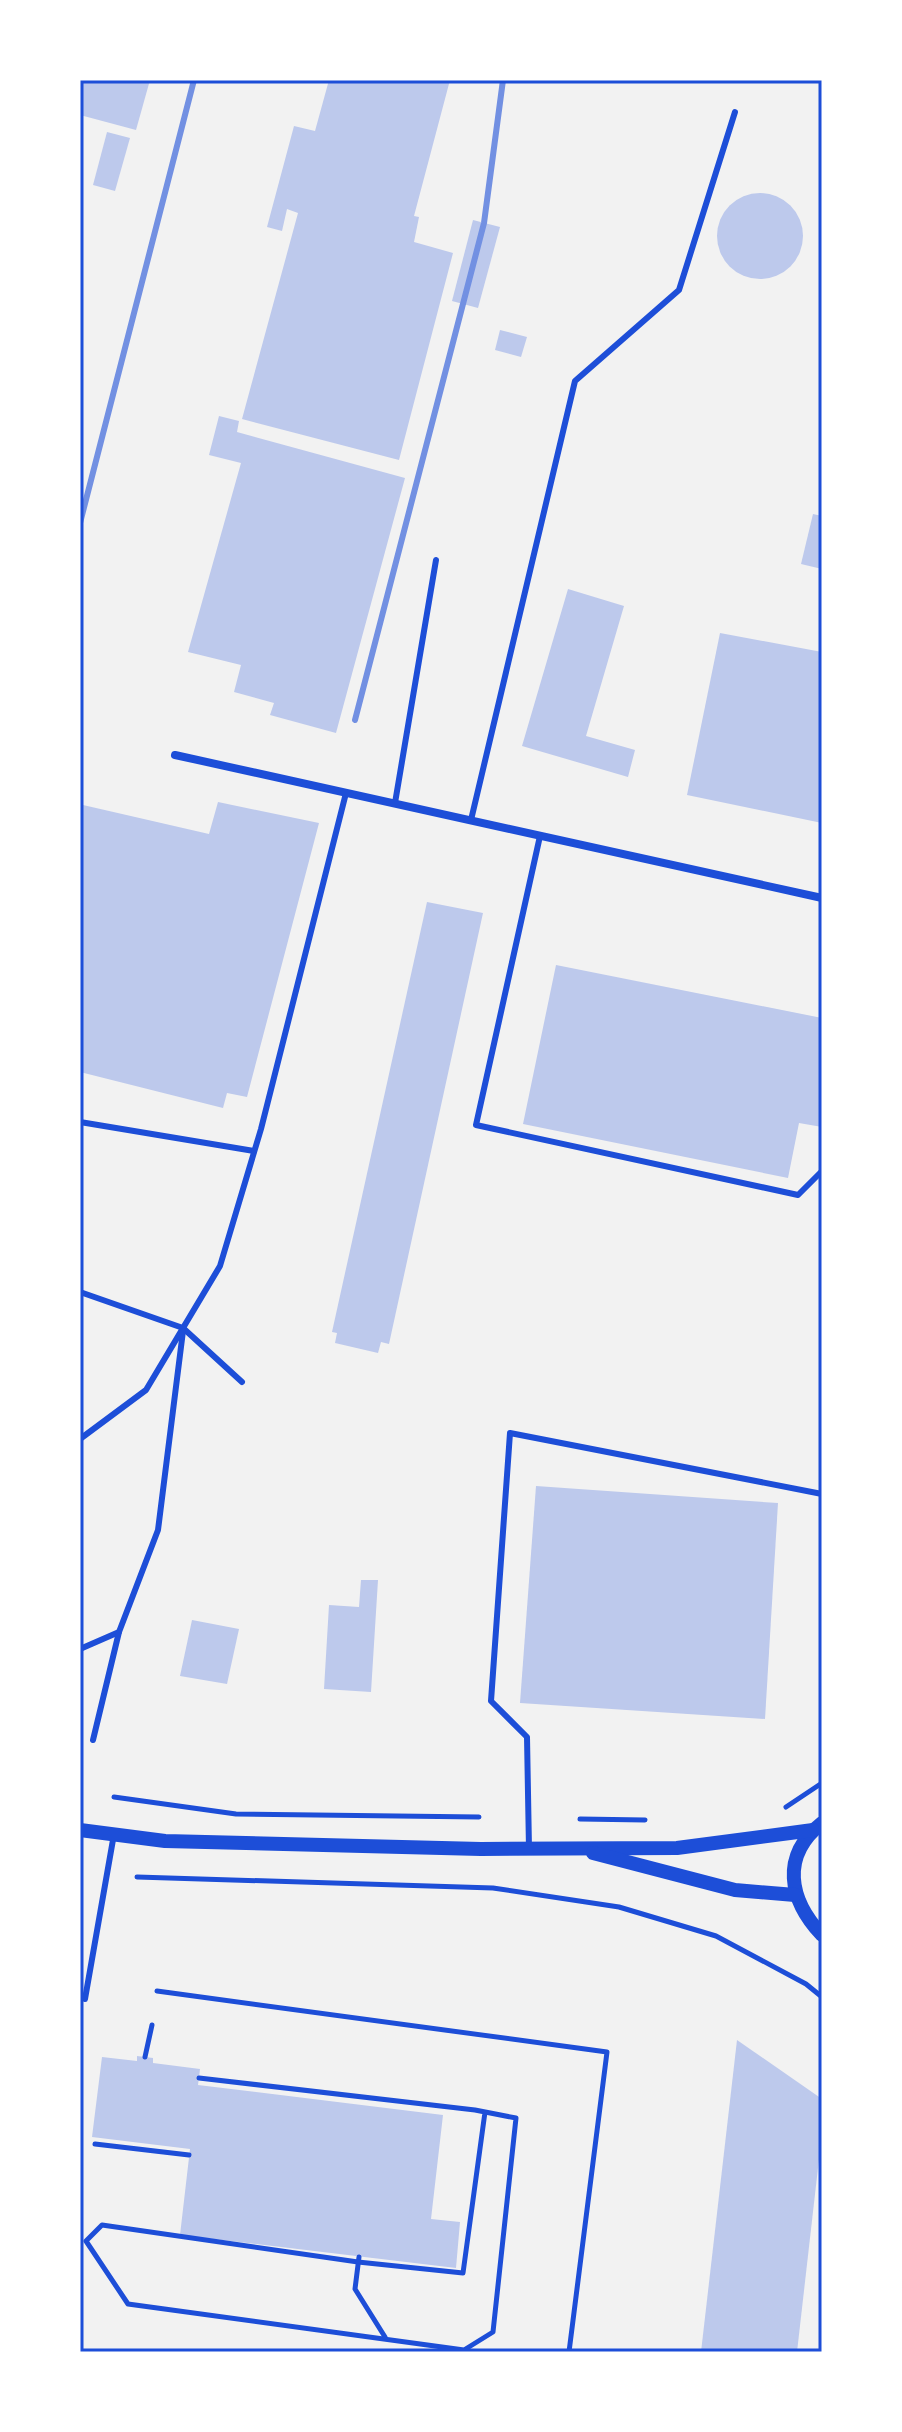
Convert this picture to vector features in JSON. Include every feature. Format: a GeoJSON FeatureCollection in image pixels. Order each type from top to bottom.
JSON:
{"type":"FeatureCollection","features":[{"type":"Feature","properties":{"kind":"street"},"geometry":{"type":"LineString","coordinates":[[175,755],[822,898]]}},
{"type":"Feature","properties":{"kind":"street"},"geometry":{"type":"LineString","coordinates":[[80,1830],[165,1841],[529,1849],[677,1848],[818,1827]]}},
{"type":"Feature","properties":{"kind":"street"},"geometry":{"type":"LineString","coordinates":[[818,1827],[800,1850],[794,1872],[795,1895],[806,1917],[822,1935]]}},
{"type":"Feature","properties":{"kind":"street"},"geometry":{"type":"LineString","coordinates":[[573,1848],[719,1887],[743,1892],[795,1895]]}},
{"type":"Feature","properties":{"kind":"lane"},"geometry":{"type":"LineString","coordinates":[[471,820],[575,381],[679,290],[735,112]]}},
{"type":"Feature","properties":{"kind":"lane"},"geometry":{"type":"LineString","coordinates":[[395,803],[436,560]]}},
{"type":"Feature","properties":{"kind":"lane"},"geometry":{"type":"LineString","coordinates":[[80,1439],[146,1390],[220,1266],[254,1151],[346,793]]}},
{"type":"Feature","properties":{"kind":"lane"},"geometry":{"type":"LineString","coordinates":[[540,836],[476,1125],[798,1195],[822,1171]]}},
{"type":"Feature","properties":{"kind":"lane"},"geometry":{"type":"LineString","coordinates":[[80,1122],[254,1151]]}},
{"type":"Feature","properties":{"kind":"lane"},"geometry":{"type":"LineString","coordinates":[[80,1292],[183,1328],[242,1382]]}},
{"type":"Feature","properties":{"kind":"lane"},"geometry":{"type":"LineString","coordinates":[[93,1740],[119,1632],[158,1530],[183,1328]]}},
{"type":"Feature","properties":{"kind":"lane"},"geometry":{"type":"LineString","coordinates":[[529,1849],[527,1737],[491,1701],[510,1433],[822,1494]]}},
{"type":"Feature","properties":{"kind":"lane"},"geometry":{"type":"LineString","coordinates":[[80,1649],[119,1632]]}},
{"type":"Feature","properties":{"kind":"lane"},"geometry":{"type":"LineString","coordinates":[[85,1999],[114,1834]]}},
{"type":"Feature","properties":{"kind":"path"},"geometry":{"type":"LineString","coordinates":[[776,1814],[822,1783]]}},
{"type":"Feature","properties":{"kind":"path"},"geometry":{"type":"LineString","coordinates":[[114,1797],[236,1814],[479,1817]]}},
{"type":"Feature","properties":{"kind":"path"},"geometry":{"type":"LineString","coordinates":[[580,1819],[654,1820]]}},
{"type":"Feature","properties":{"kind":"path"},"geometry":{"type":"LineString","coordinates":[[137,1877],[493,1888],[619,1907],[716,1936],[806,1984],[822,1997]]}},
{"type":"Feature","properties":{"kind":"path"},"geometry":{"type":"LineString","coordinates":[[157,1991],[607,2052],[569,2352]]}},
{"type":"Feature","properties":{"kind":"path"},"geometry":{"type":"LineString","coordinates":[[145,2057],[152,2025]]}},
{"type":"Feature","properties":{"kind":"path"},"geometry":{"type":"LineString","coordinates":[[199,2078],[485,2112],[516,2118],[493,2332],[464,2350],[128,2304],[86,2241],[102,2225],[463,2273],[485,2112]]}},
{"type":"Feature","properties":{"kind":"path"},"geometry":{"type":"LineString","coordinates":[[95,2144],[189,2155]]}},
{"type":"Feature","properties":{"kind":"path"},"geometry":{"type":"LineString","coordinates":[[358,2259],[355,2289],[385,2337]]}},
{"type":"Feature","properties":{"kind":"building"},"geometry":{"type":"Polygon","coordinates":[[[80,80],[150,80],[136,130],[80,115],[80,80]]]}},
{"type":"Feature","properties":{"kind":"building"},"geometry":{"type":"Polygon","coordinates":[[[329,80],[450,80],[414,216],[419,217],[414,242],[453,253],[399,460],[242,419],[298,213],[287,209],[282,231],[267,227],[294,126],[315,131],[329,80]]]}},
{"type":"Feature","properties":{"kind":"building"},"geometry":{"type":"Polygon","coordinates":[[[107,132],[130,138],[115,191],[93,185],[107,132]]]}},
{"type":"Feature","properties":{"kind":"building"},"geometry":{"type":"Polygon","coordinates":[[[760,193],[776,197],[790,206],[799,220],[803,236],[799,252],[790,266],[776,275],[760,279],[744,275],[730,266],[721,252],[717,236],[721,220],[730,206],[744,197],[760,193]]]}},
{"type":"Feature","properties":{"kind":"building"},"geometry":{"type":"Polygon","coordinates":[[[473,220],[500,227],[478,308],[452,301],[473,220]]]}},
{"type":"Feature","properties":{"kind":"building"},"geometry":{"type":"Polygon","coordinates":[[[500,330],[527,337],[521,357],[495,350],[500,330]]]}},
{"type":"Feature","properties":{"kind":"building"},"geometry":{"type":"Polygon","coordinates":[[[219,416],[239,421],[237,432],[405,478],[336,733],[270,715],[274,703],[234,692],[241,665],[188,652],[241,463],[209,455],[219,416]]]}},
{"type":"Feature","properties":{"kind":"building"},"geometry":{"type":"Polygon","coordinates":[[[813,514],[822,516],[822,569],[801,564],[813,514]]]}},
{"type":"Feature","properties":{"kind":"building"},"geometry":{"type":"Polygon","coordinates":[[[568,589],[624,606],[586,736],[635,750],[628,777],[522,746],[568,589]]]}},
{"type":"Feature","properties":{"kind":"building"},"geometry":{"type":"Polygon","coordinates":[[[720,633],[822,652],[822,823],[687,795],[720,633]]]}},
{"type":"Feature","properties":{"kind":"building"},"geometry":{"type":"Polygon","coordinates":[[[218,802],[319,823],[247,1097],[227,1093],[223,1108],[80,1072],[80,820],[83,805],[209,834],[218,802]]]}},
{"type":"Feature","properties":{"kind":"building"},"geometry":{"type":"Polygon","coordinates":[[[427,902],[483,913],[389,1344],[381,1342],[378,1353],[335,1343],[337,1333],[332,1332],[427,902]]]}},
{"type":"Feature","properties":{"kind":"building"},"geometry":{"type":"Polygon","coordinates":[[[556,965],[822,1018],[822,1127],[799,1123],[788,1178],[523,1124],[556,965]]]}},
{"type":"Feature","properties":{"kind":"building"},"geometry":{"type":"Polygon","coordinates":[[[536,1486],[778,1503],[765,1719],[520,1703],[536,1486]]]}},
{"type":"Feature","properties":{"kind":"building"},"geometry":{"type":"Polygon","coordinates":[[[361,1580],[378,1580],[371,1692],[324,1689],[329,1605],[359,1607],[361,1580]]]}},
{"type":"Feature","properties":{"kind":"building"},"geometry":{"type":"Polygon","coordinates":[[[192,1620],[239,1629],[227,1684],[180,1676],[192,1620]]]}},
{"type":"Feature","properties":{"kind":"building"},"geometry":{"type":"Polygon","coordinates":[[[737,2040],[822,2099],[822,2133],[797,2352],[701,2352],[737,2040]]]}},
{"type":"Feature","properties":{"kind":"building"},"geometry":{"type":"Polygon","coordinates":[[[137,2056],[153,2058],[153,2063],[200,2069],[198,2085],[443,2115],[431,2219],[460,2222],[456,2268],[180,2235],[190,2149],[92,2137],[102,2057],[137,2061],[137,2056]]]}},
{"type":"Feature","properties":{"kind":"railway"},"geometry":{"type":"LineString","coordinates":[[80,523],[194,80]]}},
{"type":"Feature","properties":{"kind":"railway"},"geometry":{"type":"LineString","coordinates":[[355,720],[484,223],[503,80]]}}]}
